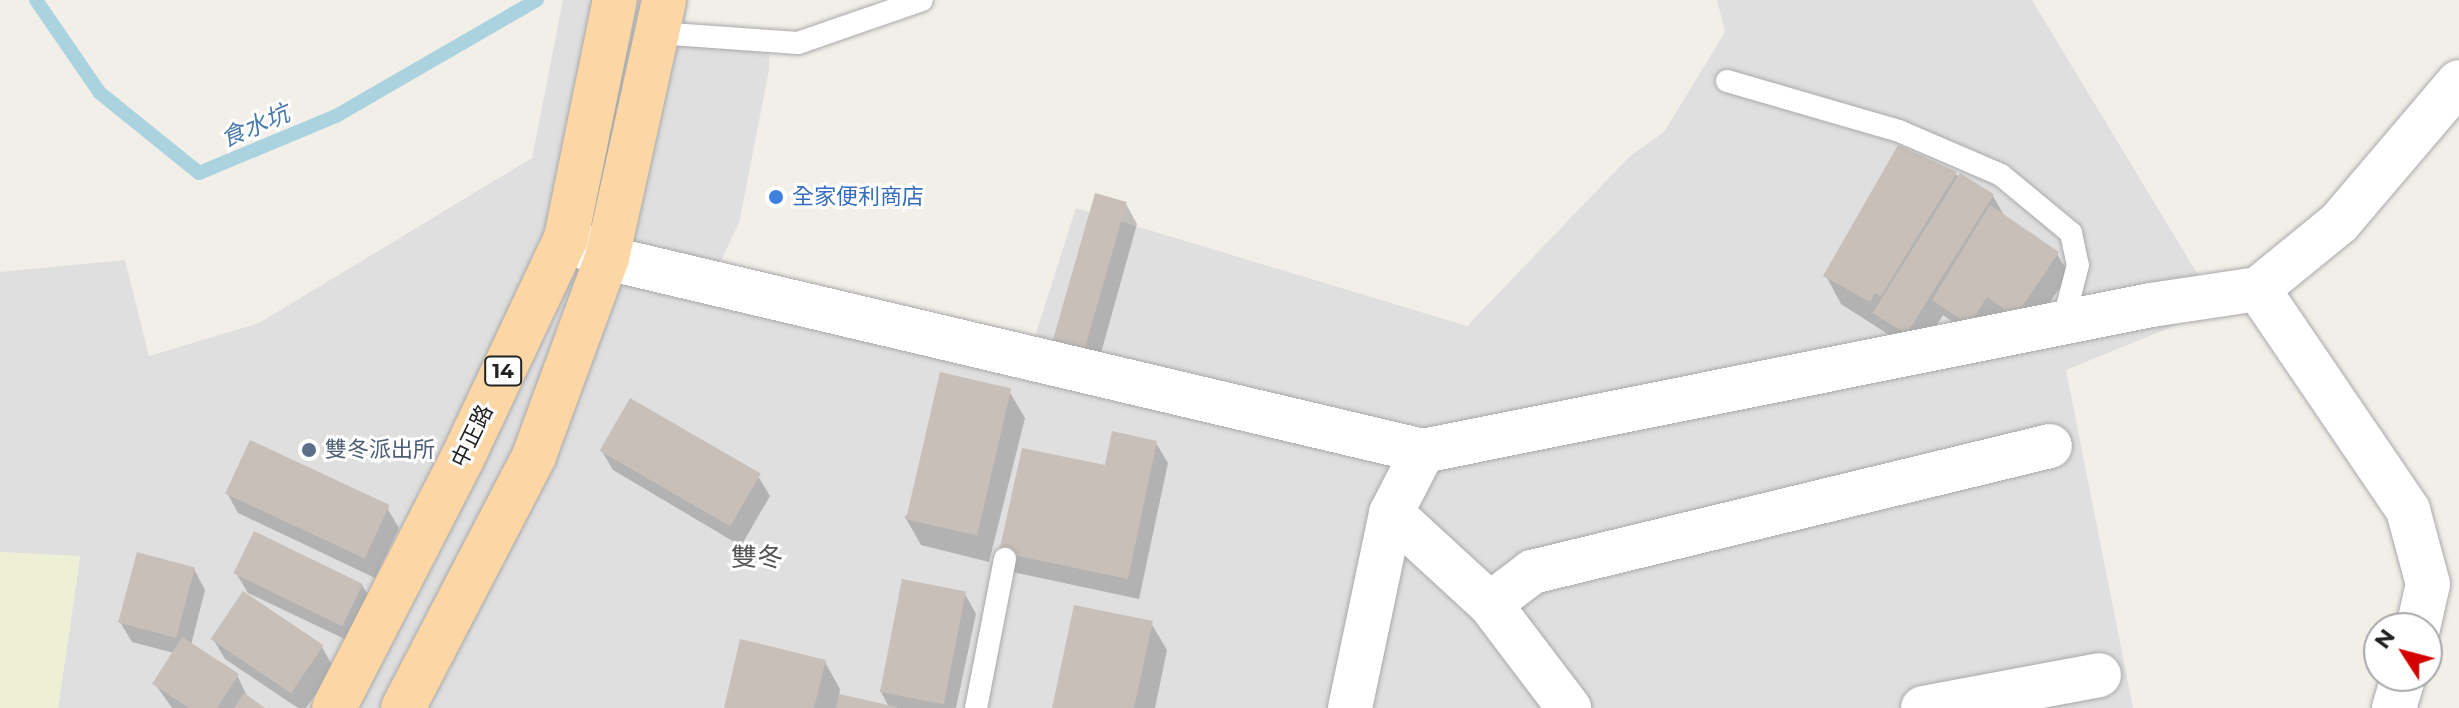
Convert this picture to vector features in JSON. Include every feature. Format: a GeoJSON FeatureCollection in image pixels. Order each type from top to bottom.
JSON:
{"type":"FeatureCollection","features":[{"type":"Feature","properties":{"kind":"main road","name":"中正路"},"geometry":{"type":"LineString","coordinates":[[334,708],[462,459],[566,238],[614,6]]}},
{"type":"Feature","properties":{"kind":"main road"},"geometry":{"type":"LineString","coordinates":[[403,708],[534,456],[607,258],[660,19]]}},
{"type":"Feature","properties":{"kind":"street"},"geometry":{"type":"LineString","coordinates":[[566,238],[607,258],[1423,451],[2063,322],[2258,289],[2339,223],[2456,94]]}},
{"type":"Feature","properties":{"kind":"street"},"geometry":{"type":"LineString","coordinates":[[2258,289],[2408,510],[2428,584],[2422,612]]}},
{"type":"Feature","properties":{"kind":"street"},"geometry":{"type":"LineString","coordinates":[[1490,604],[1532,572],[2050,446]]}},
{"type":"Feature","properties":{"kind":"street"},"geometry":{"type":"LineString","coordinates":[[1350,708],[1391,513],[1423,451]]}},
{"type":"Feature","properties":{"kind":"street"},"geometry":{"type":"LineString","coordinates":[[1391,513],[1490,604],[1569,708]]}},
{"type":"Feature","properties":{"kind":"street"},"geometry":{"type":"LineString","coordinates":[[1923,708],[2099,675]]}},
{"type":"Feature","properties":{"kind":"lane"},"geometry":{"type":"LineString","coordinates":[[660,19],[798,43],[922,0]]}},
{"type":"Feature","properties":{"kind":"lane"},"geometry":{"type":"LineString","coordinates":[[1727,81],[1899,131],[2001,175],[2071,233],[2078,265],[2063,322]]}},
{"type":"Feature","properties":{"kind":"lane"},"geometry":{"type":"LineString","coordinates":[[976,708],[1005,559]]}},
{"type":"Feature","properties":{"kind":"shaded area"},"geometry":{"type":"Polygon","coordinates":[[[563,0],[688,0],[684,29],[770,29],[769,70],[739,223],[704,296],[1021,380],[1076,208],[1467,326],[1630,156],[1664,132],[1725,32],[1717,0],[2032,0],[2218,308],[2066,370],[2133,708],[58,708],[80,557],[0,552],[0,272],[125,260],[149,356],[259,323],[532,158],[563,0]]]}},
{"type":"Feature","properties":{"kind":"green space"},"geometry":{"type":"Polygon","coordinates":[[[0,552],[80,556],[58,708],[0,708],[0,552]]]}},
{"type":"Feature","properties":{"kind":"building"},"geometry":{"type":"Polygon","coordinates":[[[1898,145],[1957,172],[1881,296],[1875,293],[1870,302],[1823,276],[1898,145]]]}},
{"type":"Feature","properties":{"kind":"building"},"geometry":{"type":"Polygon","coordinates":[[[1960,173],[1994,194],[1906,334],[1873,313],[1960,173]]]}},
{"type":"Feature","properties":{"kind":"building"},"geometry":{"type":"Polygon","coordinates":[[[1095,193],[1127,202],[1084,352],[1052,343],[1095,193]]]}},
{"type":"Feature","properties":{"kind":"building"},"geometry":{"type":"Polygon","coordinates":[[[1990,205],[2059,252],[2015,317],[1987,297],[1969,325],[1932,300],[1990,205]]]}},
{"type":"Feature","properties":{"kind":"building"},"geometry":{"type":"Polygon","coordinates":[[[940,372],[1011,388],[977,536],[906,519],[940,372]]]}},
{"type":"Feature","properties":{"kind":"building"},"geometry":{"type":"Polygon","coordinates":[[[630,398],[761,474],[730,526],[600,451],[630,398]]]}},
{"type":"Feature","properties":{"kind":"building"},"geometry":{"type":"Polygon","coordinates":[[[1112,431],[1157,441],[1128,579],[999,552],[1022,448],[1105,465],[1112,431]]]}},
{"type":"Feature","properties":{"kind":"building"},"geometry":{"type":"Polygon","coordinates":[[[250,440],[390,505],[365,559],[225,493],[250,440]]]}},
{"type":"Feature","properties":{"kind":"building"},"geometry":{"type":"Polygon","coordinates":[[[254,531],[363,584],[342,626],[233,573],[254,531]]]}},
{"type":"Feature","properties":{"kind":"building"},"geometry":{"type":"Polygon","coordinates":[[[137,552],[195,568],[176,638],[118,623],[137,552]]]}},
{"type":"Feature","properties":{"kind":"building"},"geometry":{"type":"Polygon","coordinates":[[[902,579],[966,591],[944,704],[880,692],[902,579]]]}},
{"type":"Feature","properties":{"kind":"building"},"geometry":{"type":"Polygon","coordinates":[[[243,591],[323,645],[291,693],[211,639],[243,591]]]}},
{"type":"Feature","properties":{"kind":"building"},"geometry":{"type":"Polygon","coordinates":[[[1074,605],[1153,621],[1134,708],[1052,708],[1074,605]]]}},
{"type":"Feature","properties":{"kind":"building"},"geometry":{"type":"Polygon","coordinates":[[[182,637],[239,674],[217,708],[189,708],[152,684],[182,637]]]}},
{"type":"Feature","properties":{"kind":"building"},"geometry":{"type":"Polygon","coordinates":[[[740,639],[826,660],[814,708],[724,708],[740,639]]]}},
{"type":"Feature","properties":{"kind":"building"},"geometry":{"type":"Polygon","coordinates":[[[244,693],[265,708],[234,708],[244,693]]]}},
{"type":"Feature","properties":{"kind":"building"},"geometry":{"type":"Polygon","coordinates":[[[839,694],[897,707],[897,708],[836,708],[839,694]]]}},
{"type":"Feature","properties":{"kind":"waterway","name":"食水坑"},"geometry":{"type":"LineString","coordinates":[[36,0],[100,93],[199,173],[336,116],[537,0]]}},
{"type":"Feature","properties":{"kind":"place","name":"全家便利商店"},"geometry":{"type":"Point","coordinates":[776,197]}},
{"type":"Feature","properties":{"kind":"place","name":"雙冬派出所"},"geometry":{"type":"Point","coordinates":[309,450]}},
{"type":"Feature","properties":{"kind":"district","name":"雙冬"},"geometry":{"type":"Point","coordinates":[757,558]}}]}
